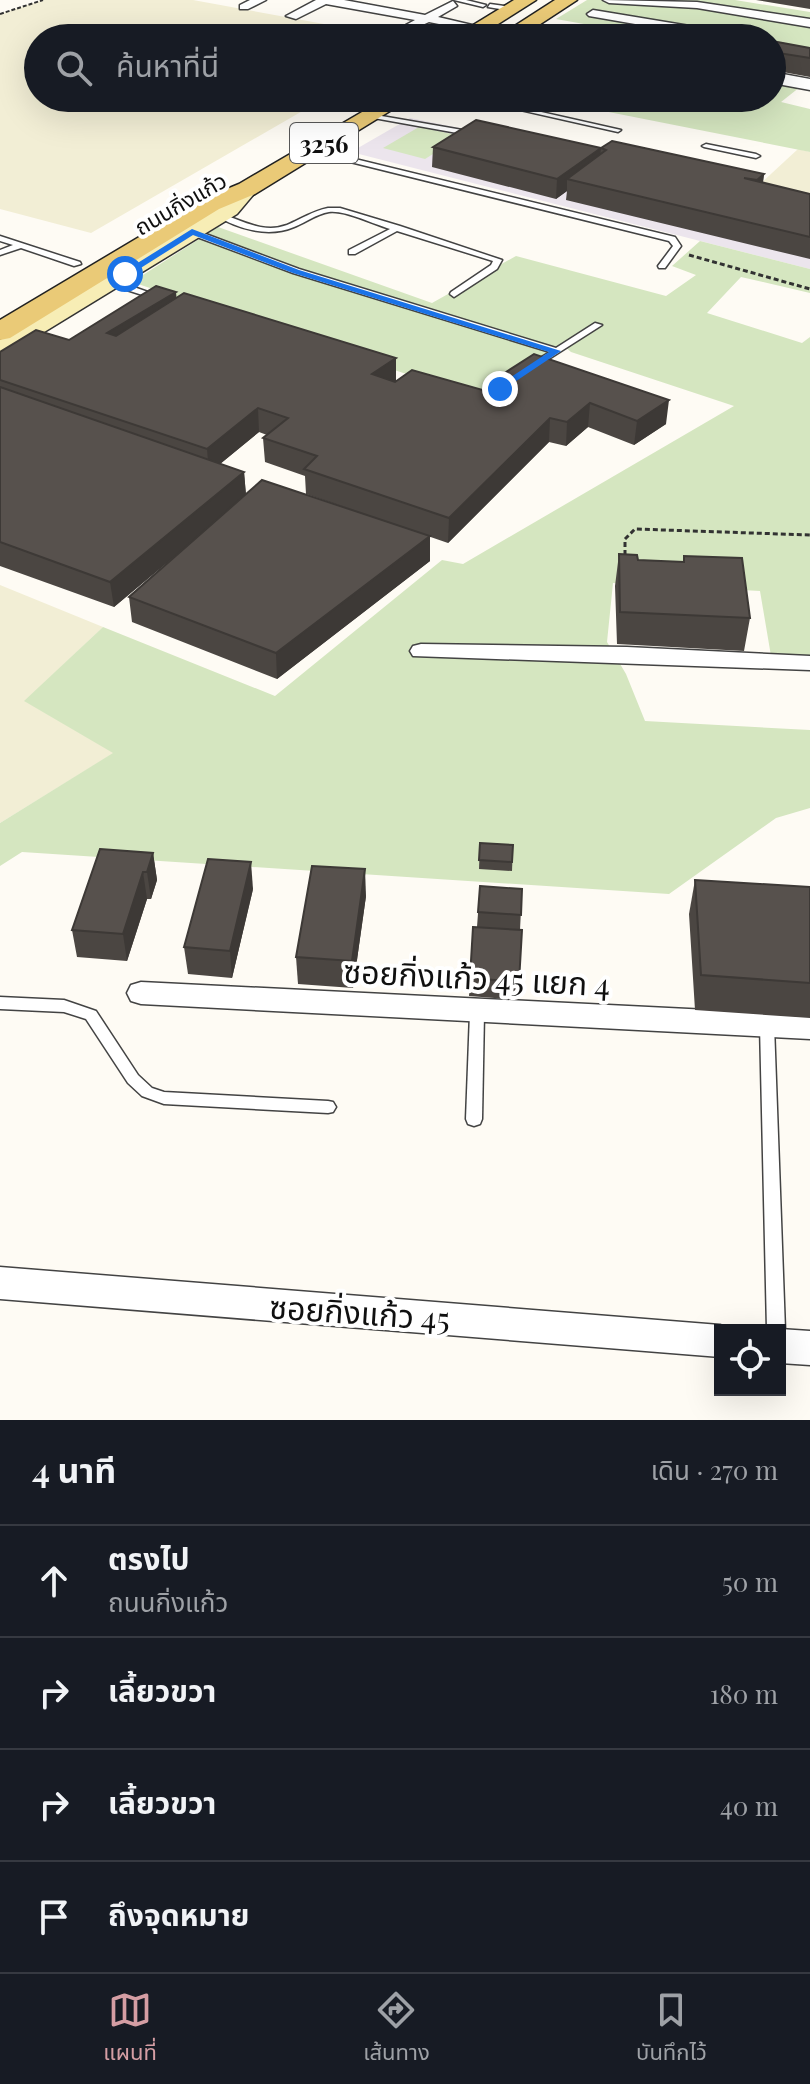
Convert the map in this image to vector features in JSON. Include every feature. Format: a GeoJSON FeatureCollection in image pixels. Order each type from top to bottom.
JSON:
{"type":"FeatureCollection","features":[{"type":"Feature","properties":{"kind":"main road"},"geometry":{"type":"LineString","coordinates":[[528,24],[568,0]]}},
{"type":"Feature","properties":{"kind":"main road"},"geometry":{"type":"LineString","coordinates":[[486,24],[519,5]]}},
{"type":"Feature","properties":{"kind":"main road","name":"ถนนกิ่งแก้ว"},"geometry":{"type":"LineString","coordinates":[[0,308],[356,112]]}},
{"type":"Feature","properties":{"kind":"main road","name":"ถนนกิ่งแก้ว"},"geometry":{"type":"LineString","coordinates":[[8,343],[211,204],[247,189],[313,150],[359,112]]}},
{"type":"Feature","properties":{"kind":"main road","name":"ถนนกิ่งแก้ว"},"geometry":{"type":"LineString","coordinates":[[8,343],[219,215],[247,189]]}},
{"type":"Feature","properties":{"kind":"street"},"geometry":{"type":"LineString","coordinates":[[244,7],[260,0]]}},
{"type":"Feature","properties":{"kind":"street"},"geometry":{"type":"LineString","coordinates":[[292,16],[325,0],[442,24]]}},
{"type":"Feature","properties":{"kind":"street"},"geometry":{"type":"LineString","coordinates":[[351,19],[389,0]]}},
{"type":"Feature","properties":{"kind":"street"},"geometry":{"type":"LineString","coordinates":[[609,0],[697,5],[810,23]]}},
{"type":"Feature","properties":{"kind":"street"},"geometry":{"type":"LineString","coordinates":[[418,24],[455,2]]}},
{"type":"Feature","properties":{"kind":"street"},"geometry":{"type":"LineString","coordinates":[[593,14],[654,24]]}},
{"type":"Feature","properties":{"kind":"street"},"geometry":{"type":"LineString","coordinates":[[760,24],[771,16]]}},
{"type":"Feature","properties":{"kind":"street"},"geometry":{"type":"LineString","coordinates":[[786,78],[810,83]]}},
{"type":"Feature","properties":{"kind":"street"},"geometry":{"type":"LineString","coordinates":[[421,651],[627,654],[810,663]]}},
{"type":"Feature","properties":{"kind":"street","name":"ซอยกิ่งแก้ว 45 แยก 4"},"geometry":{"type":"LineString","coordinates":[[141,993],[477,1013],[810,1027]]}},
{"type":"Feature","properties":{"kind":"street","name":"ซอยกิ่งแก้ว 45"},"geometry":{"type":"LineString","coordinates":[[0,1283],[714,1341]]}},
{"type":"Feature","properties":{"kind":"street"},"geometry":{"type":"LineString","coordinates":[[786,1346],[810,1348]]}},
{"type":"Feature","properties":{"kind":"lane"},"geometry":{"type":"LineString","coordinates":[[455,2],[519,5]]}},
{"type":"Feature","properties":{"kind":"lane"},"geometry":{"type":"LineString","coordinates":[[385,112],[487,137]]}},
{"type":"Feature","properties":{"kind":"lane"},"geometry":{"type":"LineString","coordinates":[[535,112],[618,130]]}},
{"type":"Feature","properties":{"kind":"lane"},"geometry":{"type":"LineString","coordinates":[[706,146],[756,156]]}},
{"type":"Feature","properties":{"kind":"lane"},"geometry":{"type":"LineString","coordinates":[[313,150],[672,239],[677,246],[662,266]]}},
{"type":"Feature","properties":{"kind":"lane"},"geometry":{"type":"LineString","coordinates":[[219,215],[266,231],[276,230],[326,209],[498,260],[454,294]]}},
{"type":"Feature","properties":{"kind":"lane"},"geometry":{"type":"LineString","coordinates":[[352,252],[397,228]]}},
{"type":"Feature","properties":{"kind":"lane"},"geometry":{"type":"LineString","coordinates":[[192,232],[296,271],[557,351]]}},
{"type":"Feature","properties":{"kind":"lane"},"geometry":{"type":"LineString","coordinates":[[0,238],[77,264]]}},
{"type":"Feature","properties":{"kind":"lane"},"geometry":{"type":"LineString","coordinates":[[0,253],[21,245]]}},
{"type":"Feature","properties":{"kind":"lane"},"geometry":{"type":"LineString","coordinates":[[111,282],[170,301]]}},
{"type":"Feature","properties":{"kind":"lane"},"geometry":{"type":"LineString","coordinates":[[522,374],[598,325]]}},
{"type":"Feature","properties":{"kind":"lane"},"geometry":{"type":"LineString","coordinates":[[0,1003],[64,1006],[91,1015],[133,1079],[147,1092],[164,1098],[328,1107]]}},
{"type":"Feature","properties":{"kind":"lane"},"geometry":{"type":"LineString","coordinates":[[474,1119],[477,1013]]}},
{"type":"Feature","properties":{"kind":"lane"},"geometry":{"type":"LineString","coordinates":[[767,1025],[776,1324]]}},
{"type":"Feature","properties":{"kind":"path"},"geometry":{"type":"LineString","coordinates":[[0,14],[43,0]]}},
{"type":"Feature","properties":{"kind":"path"},"geometry":{"type":"LineString","coordinates":[[674,250],[810,289]]}},
{"type":"Feature","properties":{"kind":"path"},"geometry":{"type":"LineString","coordinates":[[625,555],[625,539],[635,529],[810,535]]}},
{"type":"Feature","properties":{"kind":"shaded area"},"geometry":{"type":"Polygon","coordinates":[[[43,0],[193,0],[324,24],[24,24],[24,112],[301,112],[91,233],[0,209],[0,14],[43,0]]]}},
{"type":"Feature","properties":{"kind":"shaded area"},"geometry":{"type":"Polygon","coordinates":[[[410,118],[810,199],[810,269],[351,152],[410,118]]]}},
{"type":"Feature","properties":{"kind":"shaded area"},"geometry":{"type":"Polygon","coordinates":[[[798,149],[810,152],[810,199],[757,187],[798,149]]]}},
{"type":"Feature","properties":{"kind":"shaded area"},"geometry":{"type":"Polygon","coordinates":[[[0,585],[103,627],[25,701],[114,753],[0,823],[0,585]]]}},
{"type":"Feature","properties":{"kind":"green space"},"geometry":{"type":"Polygon","coordinates":[[[587,0],[735,0],[810,12],[810,65],[786,61],[786,24],[584,24],[556,19],[587,0]]]}},
{"type":"Feature","properties":{"kind":"green space"},"geometry":{"type":"Polygon","coordinates":[[[786,84],[800,87],[786,98],[786,84]]]}},
{"type":"Feature","properties":{"kind":"green space"},"geometry":{"type":"Polygon","coordinates":[[[786,103],[810,109],[810,152],[609,112],[786,112],[786,103]]]}},
{"type":"Feature","properties":{"kind":"green space"},"geometry":{"type":"Polygon","coordinates":[[[419,127],[462,136],[425,159],[383,148],[419,127]]]}},
{"type":"Feature","properties":{"kind":"green space"},"geometry":{"type":"Polygon","coordinates":[[[218,227],[432,303],[516,256],[666,296],[696,275],[672,266],[700,241],[810,269],[810,293],[741,277],[707,313],[802,343],[810,337],[810,659],[771,656],[760,591],[613,583],[607,642],[626,674],[645,721],[810,730],[810,808],[776,818],[669,894],[22,852],[0,866],[0,823],[113,753],[24,701],[103,627],[275,696],[442,560],[463,564],[734,406],[571,352],[564,346],[478,398],[132,282],[218,227]]]}},
{"type":"Feature","properties":{"kind":"building"},"geometry":{"type":"Polygon","coordinates":[[[786,44],[810,48],[810,58],[786,54],[786,44]]]}},
{"type":"Feature","properties":{"kind":"building"},"geometry":{"type":"Polygon","coordinates":[[[476,120],[601,148],[557,179],[433,147],[476,120]]]}},
{"type":"Feature","properties":{"kind":"building"},"geometry":{"type":"Polygon","coordinates":[[[612,141],[764,174],[757,180],[744,178],[810,194],[810,237],[567,179],[606,150],[601,148],[612,141]]]}},
{"type":"Feature","properties":{"kind":"building"},"geometry":{"type":"Polygon","coordinates":[[[156,286],[176,292],[107,333],[116,336],[184,293],[396,358],[372,374],[395,382],[412,370],[493,393],[515,379],[503,374],[534,354],[669,400],[637,421],[590,403],[567,422],[550,418],[449,518],[304,469],[317,456],[263,438],[288,418],[258,408],[207,449],[0,380],[0,352],[36,330],[69,340],[156,286]]]}},
{"type":"Feature","properties":{"kind":"building"},"geometry":{"type":"Polygon","coordinates":[[[0,387],[244,472],[110,582],[0,542],[0,387]]]}},
{"type":"Feature","properties":{"kind":"building"},"geometry":{"type":"Polygon","coordinates":[[[262,480],[430,536],[276,653],[129,597],[262,480]]]}},
{"type":"Feature","properties":{"kind":"building"},"geometry":{"type":"Polygon","coordinates":[[[619,554],[637,555],[638,560],[684,562],[684,556],[742,558],[750,618],[620,612],[619,554]]]}},
{"type":"Feature","properties":{"kind":"building"},"geometry":{"type":"Polygon","coordinates":[[[480,843],[513,845],[512,862],[479,860],[480,843]]]}},
{"type":"Feature","properties":{"kind":"building"},"geometry":{"type":"Polygon","coordinates":[[[100,849],[153,853],[147,872],[143,872],[123,934],[72,930],[100,849]]]}},
{"type":"Feature","properties":{"kind":"building"},"geometry":{"type":"Polygon","coordinates":[[[208,859],[251,862],[230,951],[184,947],[208,859]]]}},
{"type":"Feature","properties":{"kind":"building"},"geometry":{"type":"Polygon","coordinates":[[[312,866],[365,869],[352,961],[296,957],[312,866]]]}},
{"type":"Feature","properties":{"kind":"building"},"geometry":{"type":"Polygon","coordinates":[[[695,880],[810,887],[810,983],[701,975],[695,880]]]}},
{"type":"Feature","properties":{"kind":"building"},"geometry":{"type":"Polygon","coordinates":[[[480,886],[522,889],[521,915],[478,912],[480,886]]]}},
{"type":"Feature","properties":{"kind":"building"},"geometry":{"type":"Polygon","coordinates":[[[473,927],[522,930],[519,982],[470,978],[473,927]]]}},
{"type":"Feature","properties":{"kind":"route"},"geometry":{"type":"LineString","coordinates":[[125,274],[192,232],[296,271],[557,351],[500,389]]}}]}
